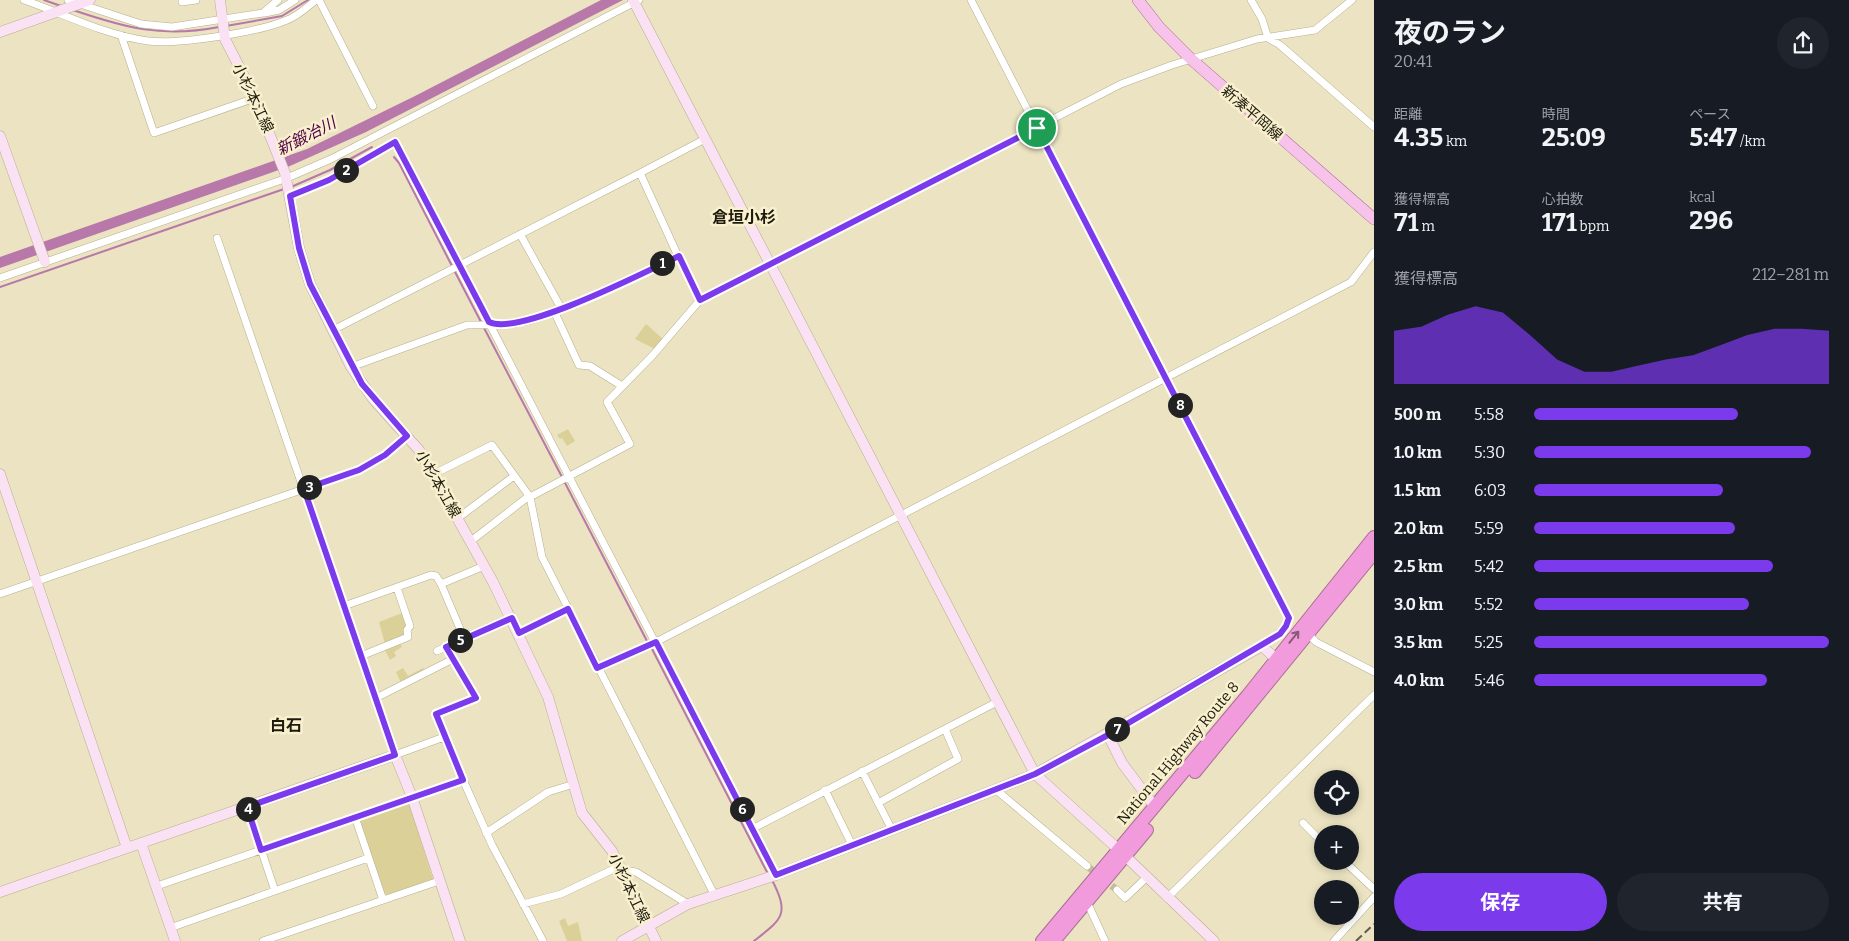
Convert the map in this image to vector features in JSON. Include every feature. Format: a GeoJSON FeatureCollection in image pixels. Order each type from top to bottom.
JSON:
{"type":"FeatureCollection","features":[{"type":"Feature","properties":{"kind":"highway","name":"National Highway Route 8"},"geometry":{"type":"LineString","coordinates":[[1054,941],[1087,902],[1155,807],[1374,538]]}},
{"type":"Feature","properties":{"kind":"highway","name":"National Highway Route 8"},"geometry":{"type":"LineString","coordinates":[[1042,941],[1122,853],[1309,635],[1374,553]]}},
{"type":"Feature","properties":{"kind":"main road","name":"新湊平岡線"},"geometry":{"type":"LineString","coordinates":[[1138,0],[1159,27],[1191,59],[1374,218]]}},
{"type":"Feature","properties":{"kind":"street"},"geometry":{"type":"LineString","coordinates":[[24,0],[57,10],[121,35],[148,41],[169,42],[262,13],[279,10],[294,0]]}},
{"type":"Feature","properties":{"kind":"street"},"geometry":{"type":"LineString","coordinates":[[0,32],[73,3],[90,0]]}},
{"type":"Feature","properties":{"kind":"street"},"geometry":{"type":"LineString","coordinates":[[182,2],[196,0]]}},
{"type":"Feature","properties":{"kind":"street","name":"小杉本江線"},"geometry":{"type":"LineString","coordinates":[[220,0],[222,27],[280,155],[287,178],[299,248],[310,284],[351,367],[373,399],[420,450],[512,618],[548,698],[580,807],[586,820],[612,851],[622,868],[656,941]]}},
{"type":"Feature","properties":{"kind":"street"},"geometry":{"type":"LineString","coordinates":[[262,13],[278,0]]}},
{"type":"Feature","properties":{"kind":"street"},"geometry":{"type":"LineString","coordinates":[[73,3],[140,24],[172,27],[222,27],[278,23],[290,19],[317,0],[373,106]]}},
{"type":"Feature","properties":{"kind":"street"},"geometry":{"type":"LineString","coordinates":[[622,941],[649,928],[688,904],[776,875],[1035,774],[1108,735],[1262,646],[1280,634],[1289,618],[970,0]]}},
{"type":"Feature","properties":{"kind":"street"},"geometry":{"type":"LineString","coordinates":[[1251,0],[1262,19],[1268,38],[1280,46],[1374,127]]}},
{"type":"Feature","properties":{"kind":"street"},"geometry":{"type":"LineString","coordinates":[[470,541],[529,497],[630,444],[608,402],[653,355],[700,300],[1121,84],[1191,59],[1257,39],[1315,30],[1352,0]]}},
{"type":"Feature","properties":{"kind":"street"},"geometry":{"type":"LineString","coordinates":[[0,278],[44,260],[287,178],[331,159],[636,1],[996,702],[1035,774],[1122,853],[1214,941]]}},
{"type":"Feature","properties":{"kind":"street"},"geometry":{"type":"LineString","coordinates":[[121,35],[154,133],[255,98]]}},
{"type":"Feature","properties":{"kind":"street"},"geometry":{"type":"LineString","coordinates":[[0,136],[44,260]]}},
{"type":"Feature","properties":{"kind":"street"},"geometry":{"type":"LineString","coordinates":[[333,330],[706,139]]}},
{"type":"Feature","properties":{"kind":"street"},"geometry":{"type":"LineString","coordinates":[[290,196],[329,180],[395,142],[776,875]]}},
{"type":"Feature","properties":{"kind":"street"},"geometry":{"type":"LineString","coordinates":[[640,173],[700,300]]}},
{"type":"Feature","properties":{"kind":"street"},"geometry":{"type":"LineString","coordinates":[[520,234],[561,308]]}},
{"type":"Feature","properties":{"kind":"street"},"geometry":{"type":"LineString","coordinates":[[217,238],[395,755],[412,797],[460,941]]}},
{"type":"Feature","properties":{"kind":"street"},"geometry":{"type":"LineString","coordinates":[[597,668],[656,642],[1351,282],[1374,252]]}},
{"type":"Feature","properties":{"kind":"street"},"geometry":{"type":"LineString","coordinates":[[351,367],[467,324],[512,324],[532,320],[554,312],[678,256]]}},
{"type":"Feature","properties":{"kind":"street"},"geometry":{"type":"LineString","coordinates":[[554,312],[579,365],[590,366],[622,386]]}},
{"type":"Feature","properties":{"kind":"street"},"geometry":{"type":"LineString","coordinates":[[0,594],[359,470],[385,455],[407,436]]}},
{"type":"Feature","properties":{"kind":"street"},"geometry":{"type":"LineString","coordinates":[[434,474],[492,444],[529,497],[542,557],[714,894]]}},
{"type":"Feature","properties":{"kind":"street"},"geometry":{"type":"LineString","coordinates":[[0,474],[127,848]]}},
{"type":"Feature","properties":{"kind":"street"},"geometry":{"type":"LineString","coordinates":[[458,518],[514,476]]}},
{"type":"Feature","properties":{"kind":"street"},"geometry":{"type":"LineString","coordinates":[[441,584],[484,566]]}},
{"type":"Feature","properties":{"kind":"street"},"geometry":{"type":"LineString","coordinates":[[344,606],[431,576],[436,576],[464,638]]}},
{"type":"Feature","properties":{"kind":"street"},"geometry":{"type":"LineString","coordinates":[[361,656],[408,637],[407,630],[410,626],[397,588]]}},
{"type":"Feature","properties":{"kind":"street"},"geometry":{"type":"LineString","coordinates":[[519,633],[568,609]]}},
{"type":"Feature","properties":{"kind":"street"},"geometry":{"type":"LineString","coordinates":[[438,651],[512,618]]}},
{"type":"Feature","properties":{"kind":"street"},"geometry":{"type":"LineString","coordinates":[[1309,635],[1316,642],[1374,672]]}},
{"type":"Feature","properties":{"kind":"street"},"geometry":{"type":"LineString","coordinates":[[1262,646],[1276,659]]}},
{"type":"Feature","properties":{"kind":"street"},"geometry":{"type":"LineString","coordinates":[[446,647],[476,698],[436,714],[444,737],[486,833],[543,941]]}},
{"type":"Feature","properties":{"kind":"street"},"geometry":{"type":"LineString","coordinates":[[376,698],[453,659]]}},
{"type":"Feature","properties":{"kind":"street"},"geometry":{"type":"LineString","coordinates":[[1168,898],[1374,695]]}},
{"type":"Feature","properties":{"kind":"street"},"geometry":{"type":"LineString","coordinates":[[752,828],[996,702]]}},
{"type":"Feature","properties":{"kind":"street"},"geometry":{"type":"LineString","coordinates":[[878,803],[958,759],[945,729]]}},
{"type":"Feature","properties":{"kind":"street"},"geometry":{"type":"LineString","coordinates":[[1108,735],[1122,763],[1155,807]]}},
{"type":"Feature","properties":{"kind":"street"},"geometry":{"type":"LineString","coordinates":[[0,892],[444,737]]}},
{"type":"Feature","properties":{"kind":"street"},"geometry":{"type":"LineString","coordinates":[[862,771],[892,830]]}},
{"type":"Feature","properties":{"kind":"street"},"geometry":{"type":"LineString","coordinates":[[157,886],[463,780]]}},
{"type":"Feature","properties":{"kind":"street"},"geometry":{"type":"LineString","coordinates":[[486,833],[548,792],[574,784]]}},
{"type":"Feature","properties":{"kind":"street"},"geometry":{"type":"LineString","coordinates":[[996,789],[1087,866]]}},
{"type":"Feature","properties":{"kind":"street"},"geometry":{"type":"LineString","coordinates":[[825,790],[852,845]]}},
{"type":"Feature","properties":{"kind":"street"},"geometry":{"type":"LineString","coordinates":[[247,807],[275,891]]}},
{"type":"Feature","properties":{"kind":"street"},"geometry":{"type":"LineString","coordinates":[[355,817],[383,900]]}},
{"type":"Feature","properties":{"kind":"street"},"geometry":{"type":"LineString","coordinates":[[1303,823],[1314,834]]}},
{"type":"Feature","properties":{"kind":"street"},"geometry":{"type":"LineString","coordinates":[[141,844],[175,941]]}},
{"type":"Feature","properties":{"kind":"street"},"geometry":{"type":"LineString","coordinates":[[170,928],[368,858]]}},
{"type":"Feature","properties":{"kind":"street"},"geometry":{"type":"LineString","coordinates":[[523,904],[560,894],[622,868],[636,872],[688,904]]}},
{"type":"Feature","properties":{"kind":"street"},"geometry":{"type":"LineString","coordinates":[[1353,870],[1374,890]]}},
{"type":"Feature","properties":{"kind":"street"},"geometry":{"type":"LineString","coordinates":[[1116,890],[1125,898],[1146,878]]}},
{"type":"Feature","properties":{"kind":"street"},"geometry":{"type":"LineString","coordinates":[[263,941],[439,881]]}},
{"type":"Feature","properties":{"kind":"street"},"geometry":{"type":"LineString","coordinates":[[1334,941],[1374,897]]}},
{"type":"Feature","properties":{"kind":"street"},"geometry":{"type":"LineString","coordinates":[[1087,902],[1105,941]]}},
{"type":"Feature","properties":{"kind":"shaded area"},"geometry":{"type":"Polygon","coordinates":[[[601,0],[623,0],[366,132],[290,166],[0,268],[0,257],[307,149],[415,96],[601,0]]]}},
{"type":"Feature","properties":{"kind":"shaded area"},"geometry":{"type":"Polygon","coordinates":[[[646,324],[663,339],[655,349],[635,339],[646,324]]]}},
{"type":"Feature","properties":{"kind":"shaded area"},"geometry":{"type":"Polygon","coordinates":[[[568,429],[575,441],[567,446],[562,438],[560,439],[557,435],[568,429]]]}},
{"type":"Feature","properties":{"kind":"shaded area"},"geometry":{"type":"Polygon","coordinates":[[[402,613],[408,626],[404,629],[406,636],[385,644],[379,622],[402,613]]]}},
{"type":"Feature","properties":{"kind":"shaded area"},"geometry":{"type":"Polygon","coordinates":[[[400,643],[402,647],[394,652],[396,656],[390,660],[385,650],[400,643]]]}},
{"type":"Feature","properties":{"kind":"shaded area"},"geometry":{"type":"Polygon","coordinates":[[[403,668],[408,676],[423,668],[425,671],[401,683],[396,672],[403,668]]]}},
{"type":"Feature","properties":{"kind":"shaded area"},"geometry":{"type":"Polygon","coordinates":[[[406,803],[409,804],[433,879],[388,895],[382,891],[360,822],[361,818],[406,803]]]}},
{"type":"Feature","properties":{"kind":"shaded area"},"geometry":{"type":"Polygon","coordinates":[[[565,918],[568,926],[578,922],[582,941],[567,941],[559,921],[565,918]]]}},
{"type":"Feature","properties":{"kind":"waterway"},"geometry":{"type":"LineString","coordinates":[[44,0],[61,6]]}},
{"type":"Feature","properties":{"kind":"waterway"},"geometry":{"type":"LineString","coordinates":[[226,26],[282,16],[308,0]]}},
{"type":"Feature","properties":{"kind":"waterway"},"geometry":{"type":"LineString","coordinates":[[73,10],[110,22],[144,29],[180,32],[219,27]]}},
{"type":"Feature","properties":{"kind":"waterway"},"geometry":{"type":"LineString","coordinates":[[291,187],[330,170],[372,147]]}},
{"type":"Feature","properties":{"kind":"waterway"},"geometry":{"type":"LineString","coordinates":[[394,157],[399,163],[452,266]]}},
{"type":"Feature","properties":{"kind":"waterway"},"geometry":{"type":"LineString","coordinates":[[0,287],[284,189]]}},
{"type":"Feature","properties":{"kind":"waterway"},"geometry":{"type":"LineString","coordinates":[[454,270],[481,322]]}},
{"type":"Feature","properties":{"kind":"waterway"},"geometry":{"type":"LineString","coordinates":[[483,326],[562,477]]}},
{"type":"Feature","properties":{"kind":"waterway"},"geometry":{"type":"LineString","coordinates":[[564,481],[648,643]]}},
{"type":"Feature","properties":{"kind":"waterway"},"geometry":{"type":"LineString","coordinates":[[651,647],[768,874]]}},
{"type":"Feature","properties":{"kind":"waterway"},"geometry":{"type":"LineString","coordinates":[[754,941],[777,921],[782,909],[778,892],[772,880]]}},
{"type":"Feature","properties":{"kind":"tunnel"},"geometry":{"type":"LineString","coordinates":[[1087,866],[1117,890]]}},
{"type":"Feature","properties":{"kind":"railway"},"geometry":{"type":"LineString","coordinates":[[1356,941],[1374,924]]}},
{"type":"Feature","properties":{"kind":"district","name":"倉垣小杉"},"geometry":{"type":"Point","coordinates":[744,217]}},
{"type":"Feature","properties":{"kind":"district","name":"白石"},"geometry":{"type":"Point","coordinates":[286,725]}},
{"type":"Feature","properties":{"kind":"route"},"geometry":{"type":"LineString","coordinates":[[1037,128],[1289,618],[1280,634],[1108,735],[1035,774],[776,875],[656,642],[597,668],[568,609],[519,633],[512,618],[446,647],[476,698],[436,714],[463,780],[261,850],[247,807],[395,755],[304,489],[359,470],[385,455],[394,444],[407,436],[373,399],[351,367],[310,284],[299,248],[290,196],[329,180],[395,142],[489,322],[491,324],[512,324],[532,320],[588,298],[679,256],[700,300],[1037,128]]}},
{"type":"Feature","properties":{"kind":"water label","name":"新鍛冶川"},"geometry":{"type":"Point","coordinates":[306,136]}}]}
